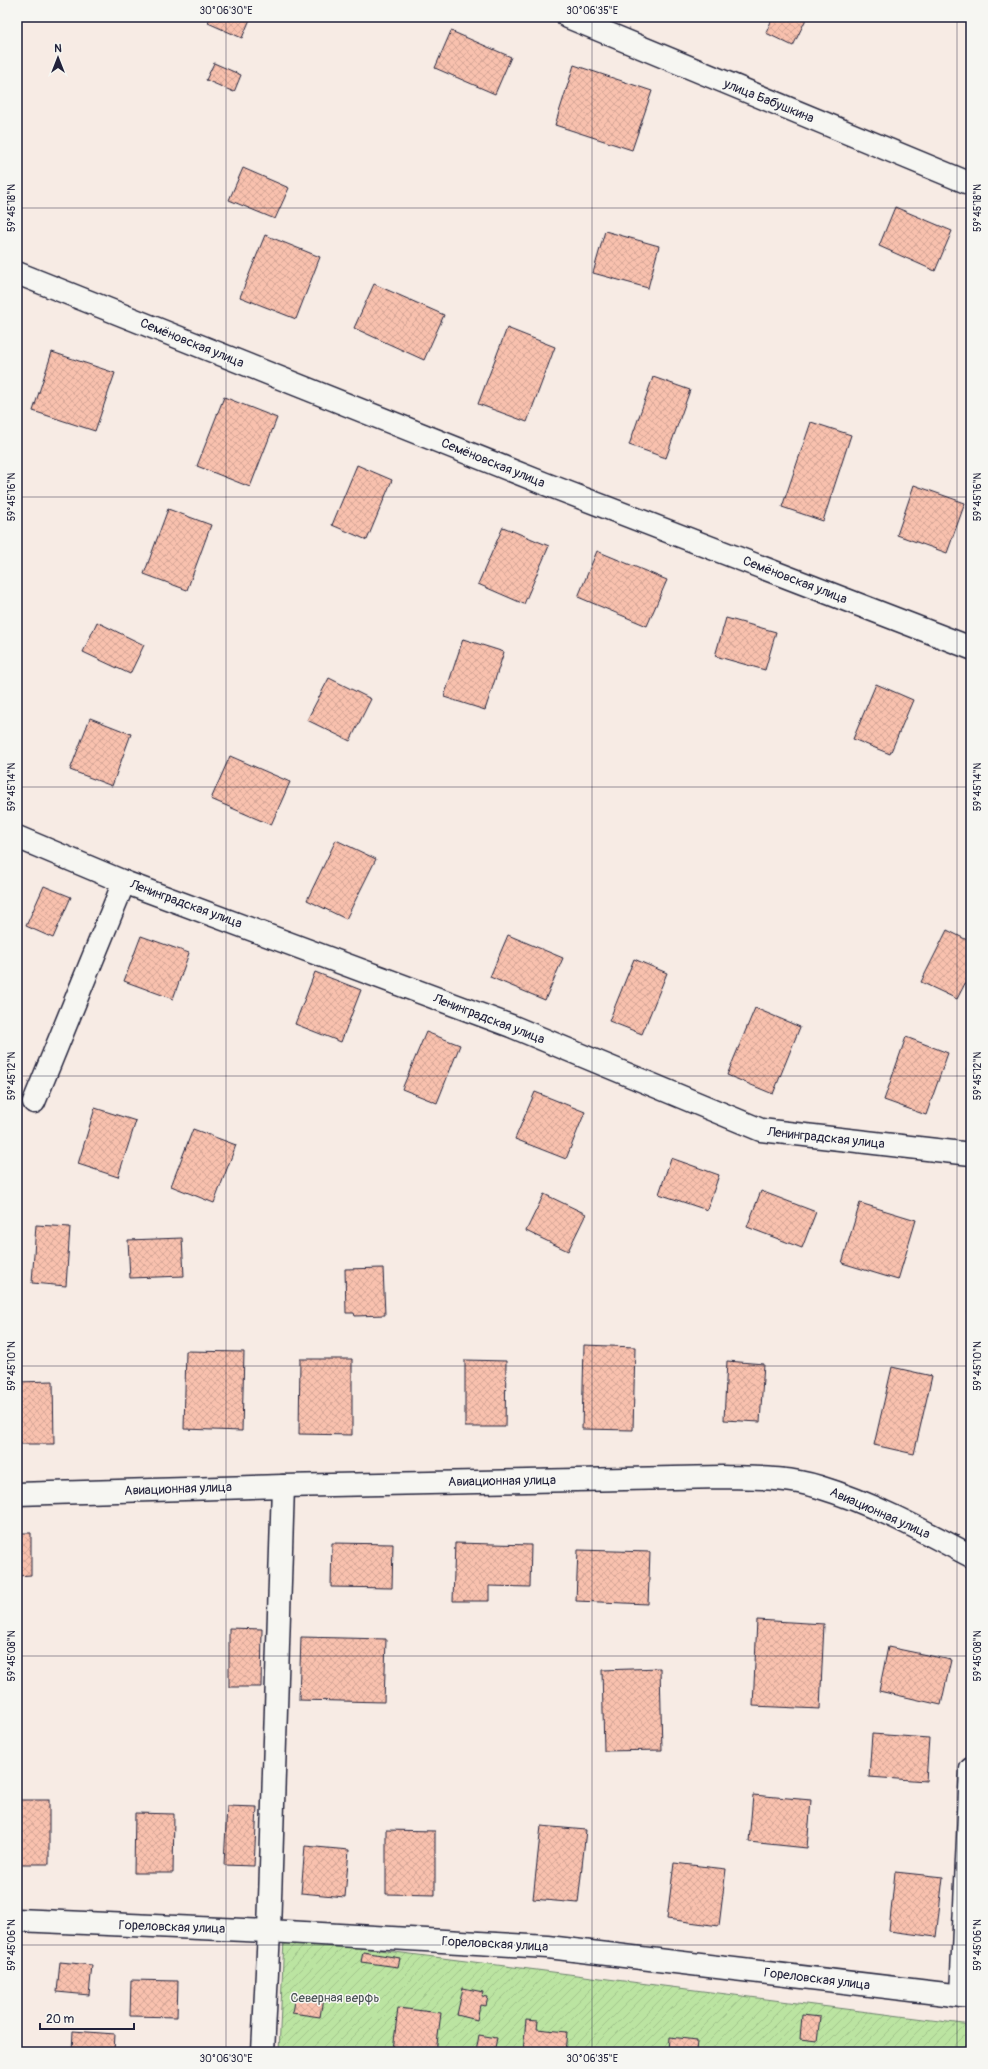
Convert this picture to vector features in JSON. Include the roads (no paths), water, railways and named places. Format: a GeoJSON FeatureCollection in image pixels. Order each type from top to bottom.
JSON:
{"type":"FeatureCollection","features":[{"type":"Feature","properties":{"kind":"street","name":"улица Бабушкина"},"geometry":{"type":"LineString","coordinates":[[568,17],[971,184]]}},
{"type":"Feature","properties":{"kind":"street","name":"Семёновская улица"},"geometry":{"type":"LineString","coordinates":[[17,272],[536,480],[971,648]]}},
{"type":"Feature","properties":{"kind":"street","name":"Ленинградская улица"},"geometry":{"type":"LineString","coordinates":[[17,837],[124,882],[511,1026],[761,1130],[971,1154]]}},
{"type":"Feature","properties":{"kind":"street"},"geometry":{"type":"LineString","coordinates":[[34,1102],[124,882]]}},
{"type":"Feature","properties":{"kind":"street","name":"Авиационная улица"},"geometry":{"type":"LineString","coordinates":[[17,1494],[283,1486],[714,1477],[769,1478],[818,1486],[861,1502],[901,1520],[971,1556]]}},
{"type":"Feature","properties":{"kind":"street"},"geometry":{"type":"LineString","coordinates":[[263,2052],[269,1931],[283,1486]]}},
{"type":"Feature","properties":{"kind":"street"},"geometry":{"type":"LineString","coordinates":[[966,1997],[971,1768]]}},
{"type":"Feature","properties":{"kind":"street","name":"Гореловская улица"},"geometry":{"type":"LineString","coordinates":[[17,1920],[269,1931],[548,1947],[966,1997]]}},
{"type":"Feature","properties":{"kind":"park label","name":"Северная верфь"},"geometry":{"type":"Point","coordinates":[335,1998]}}]}
